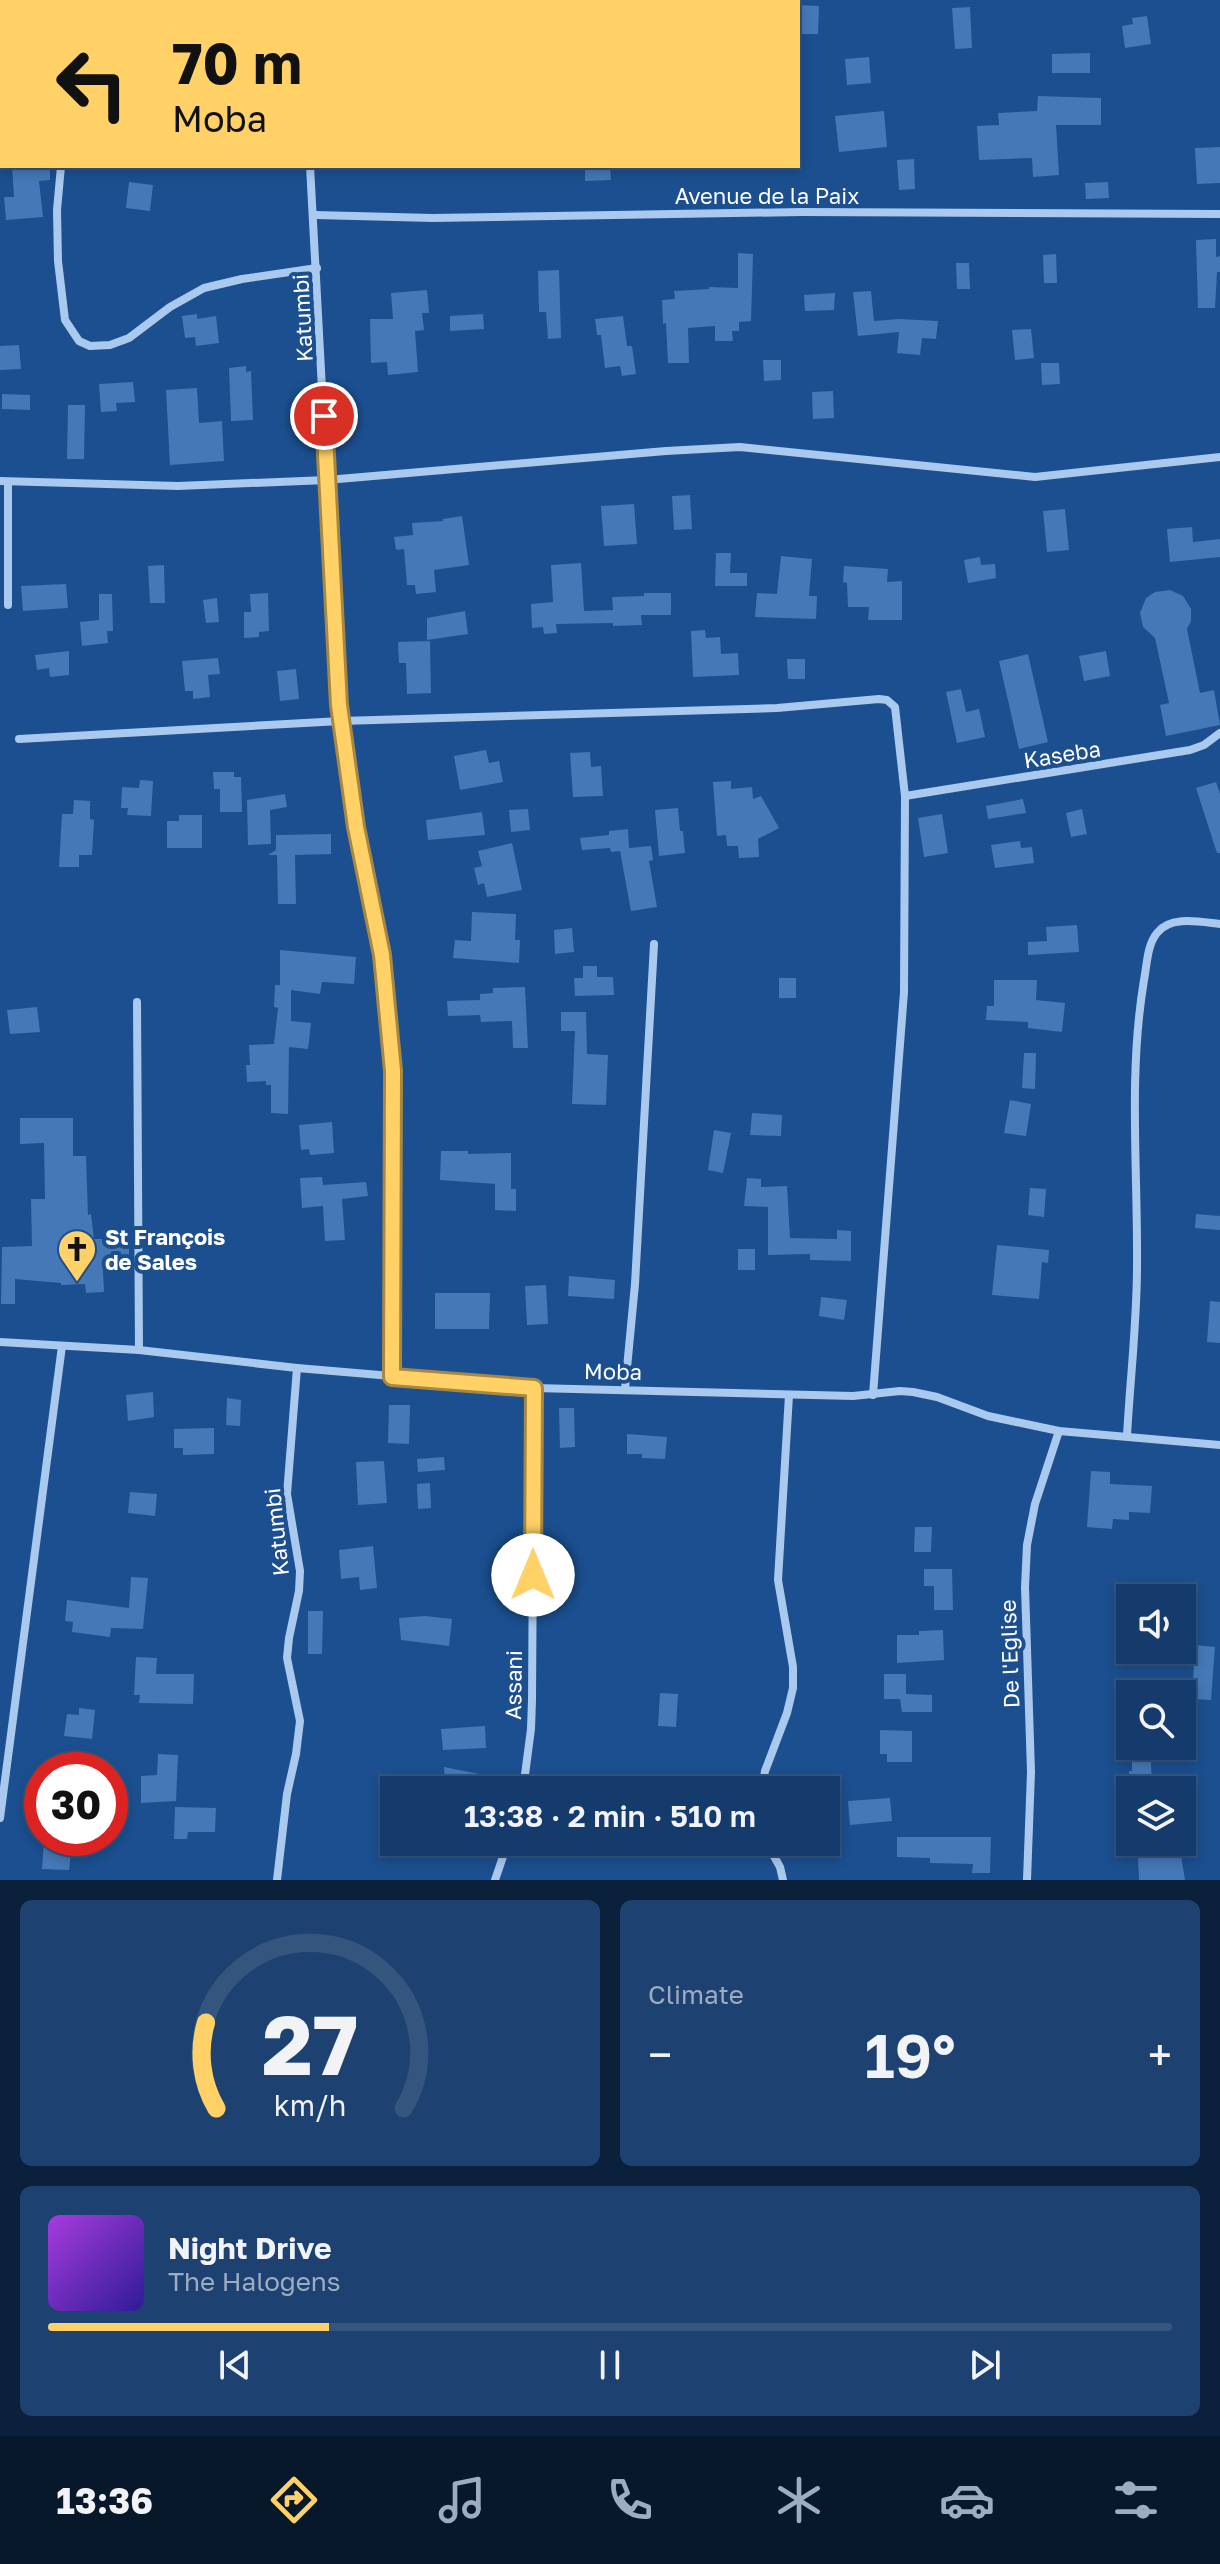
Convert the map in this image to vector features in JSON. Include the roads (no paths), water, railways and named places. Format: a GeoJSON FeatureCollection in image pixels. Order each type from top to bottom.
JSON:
{"type":"FeatureCollection","features":[{"type":"Feature","properties":{"kind":"street"},"geometry":{"type":"LineString","coordinates":[[61,168],[57,210],[58,261],[65,320],[79,341],[90,346],[110,345],[129,338],[170,307],[204,288],[317,268]]}},
{"type":"Feature","properties":{"kind":"street","name":"Katumbi"},"geometry":{"type":"LineString","coordinates":[[310,168],[341,721],[356,827],[382,955],[393,1071],[392,1377]]}},
{"type":"Feature","properties":{"kind":"street","name":"Avenue de la Paix"},"geometry":{"type":"LineString","coordinates":[[315,215],[433,218],[801,212],[1220,214]]}},
{"type":"Feature","properties":{"kind":"street"},"geometry":{"type":"LineString","coordinates":[[8,605],[4,482],[178,486],[327,480],[740,447],[1035,477],[1220,457]]}},
{"type":"Feature","properties":{"kind":"street"},"geometry":{"type":"LineString","coordinates":[[19,739],[341,721],[777,708],[887,700],[895,707],[905,796],[904,992],[873,1395]]}},
{"type":"Feature","properties":{"kind":"street","name":"Kaseba"},"geometry":{"type":"LineString","coordinates":[[905,796],[1190,750],[1204,745],[1220,733]]}},
{"type":"Feature","properties":{"kind":"street"},"geometry":{"type":"LineString","coordinates":[[1127,1436],[1138,1267],[1134,1113],[1136,1024],[1148,954],[1155,935],[1164,926],[1180,922],[1220,924]]}},
{"type":"Feature","properties":{"kind":"street"},"geometry":{"type":"LineString","coordinates":[[625,1389],[635,1284],[654,944]]}},
{"type":"Feature","properties":{"kind":"street"},"geometry":{"type":"LineString","coordinates":[[137,1002],[139,1350]]}},
{"type":"Feature","properties":{"kind":"street","name":"Moba"},"geometry":{"type":"LineString","coordinates":[[0,1342],[139,1350],[297,1368],[534,1388],[789,1395],[913,1392],[937,1397],[988,1416],[1059,1431],[1220,1445]]}},
{"type":"Feature","properties":{"kind":"street"},"geometry":{"type":"LineString","coordinates":[[0,1818],[62,1346]]}},
{"type":"Feature","properties":{"kind":"street","name":"Katumbi"},"geometry":{"type":"LineString","coordinates":[[277,1880],[287,1794],[300,1721],[287,1658],[300,1571],[287,1494],[297,1368]]}},
{"type":"Feature","properties":{"kind":"street","name":"Assani"},"geometry":{"type":"LineString","coordinates":[[525,1776],[532,1700],[534,1388]]}},
{"type":"Feature","properties":{"kind":"street"},"geometry":{"type":"LineString","coordinates":[[764,1776],[793,1688],[793,1667],[778,1580],[789,1395]]}},
{"type":"Feature","properties":{"kind":"street","name":"De l'Eglise"},"geometry":{"type":"LineString","coordinates":[[1027,1880],[1031,1772],[1026,1559],[1035,1504],[1059,1431]]}},
{"type":"Feature","properties":{"kind":"street"},"geometry":{"type":"LineString","coordinates":[[495,1880],[503,1856]]}},
{"type":"Feature","properties":{"kind":"street"},"geometry":{"type":"LineString","coordinates":[[774,1856],[783,1880]]}},
{"type":"Feature","properties":{"kind":"place","name":"St François de Sales"},"geometry":{"type":"Point","coordinates":[77,1283]}}]}
